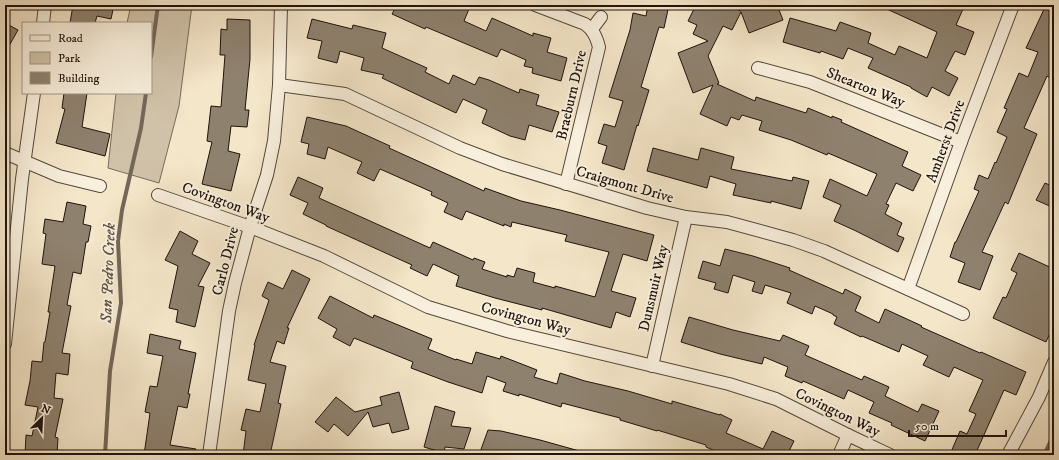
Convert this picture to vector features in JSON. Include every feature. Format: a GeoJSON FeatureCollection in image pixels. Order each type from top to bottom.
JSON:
{"type":"FeatureCollection","features":[{"type":"Feature","properties":{"kind":"street"},"geometry":{"type":"LineString","coordinates":[[43,22],[46,5]]}},
{"type":"Feature","properties":{"kind":"street","name":"Carlo Drive"},"geometry":{"type":"LineString","coordinates":[[209,455],[229,311],[250,227],[267,175],[274,141],[279,85],[281,5]]}},
{"type":"Feature","properties":{"kind":"street"},"geometry":{"type":"LineString","coordinates":[[535,5],[585,24],[592,29],[601,18]]}},
{"type":"Feature","properties":{"kind":"street","name":"Amherst Drive"},"geometry":{"type":"LineString","coordinates":[[908,289],[961,142],[1013,5]]}},
{"type":"Feature","properties":{"kind":"street","name":"Braeburn Drive"},"geometry":{"type":"LineString","coordinates":[[566,184],[599,46],[597,37],[592,29]]}},
{"type":"Feature","properties":{"kind":"street","name":"Shearton Way"},"geometry":{"type":"LineString","coordinates":[[758,68],[810,82],[961,142]]}},
{"type":"Feature","properties":{"kind":"street","name":"Craigmont Drive"},"geometry":{"type":"LineString","coordinates":[[279,85],[345,94],[460,148],[502,164],[566,184],[647,208],[686,217],[727,222],[793,240],[824,251],[963,314]]}},
{"type":"Feature","properties":{"kind":"street"},"geometry":{"type":"LineString","coordinates":[[5,344],[6,314],[24,161],[34,94]]}},
{"type":"Feature","properties":{"kind":"street"},"geometry":{"type":"LineString","coordinates":[[5,153],[59,176],[100,186]]}},
{"type":"Feature","properties":{"kind":"street","name":"Covington Way"},"geometry":{"type":"LineString","coordinates":[[158,195],[250,227],[324,256],[428,307],[507,331],[729,384],[776,400],[890,455]]}},
{"type":"Feature","properties":{"kind":"street","name":"Dunsmuir Way"},"geometry":{"type":"LineString","coordinates":[[652,366],[686,217]]}},
{"type":"Feature","properties":{"kind":"street"},"geometry":{"type":"LineString","coordinates":[[1008,455],[1039,397],[1054,362]]}},
{"type":"Feature","properties":{"kind":"street"},"geometry":{"type":"LineString","coordinates":[[839,455],[848,435]]}},
{"type":"Feature","properties":{"kind":"green space"},"geometry":{"type":"Polygon","coordinates":[[[131,5],[192,5],[179,106],[159,183],[108,168],[116,94],[152,94],[152,22],[127,22],[131,5]]]}},
{"type":"Feature","properties":{"kind":"building"},"geometry":{"type":"Polygon","coordinates":[[[73,5],[114,5],[111,19],[97,16],[95,22],[70,22],[73,5]]]}},
{"type":"Feature","properties":{"kind":"building"},"geometry":{"type":"Polygon","coordinates":[[[397,5],[460,5],[469,9],[464,21],[486,31],[492,18],[533,36],[533,33],[551,38],[547,52],[567,58],[561,81],[532,73],[533,68],[524,66],[526,60],[501,49],[497,57],[426,27],[425,29],[392,14],[397,5]]]}},
{"type":"Feature","properties":{"kind":"building"},"geometry":{"type":"Polygon","coordinates":[[[648,5],[669,5],[664,28],[659,27],[641,87],[649,90],[624,170],[602,163],[607,146],[598,143],[604,124],[615,127],[623,101],[609,97],[630,30],[633,13],[646,16],[648,5]]]}},
{"type":"Feature","properties":{"kind":"building"},"geometry":{"type":"Polygon","coordinates":[[[696,5],[728,5],[741,11],[740,10],[753,5],[777,5],[783,20],[749,33],[741,12],[732,30],[723,26],[708,56],[719,83],[717,84],[755,101],[756,97],[806,113],[808,108],[832,118],[832,116],[842,120],[841,122],[908,152],[902,166],[921,175],[913,191],[896,183],[886,204],[889,205],[885,214],[902,223],[897,235],[904,238],[898,252],[834,221],[841,205],[823,197],[830,179],[867,196],[877,174],[828,153],[827,155],[791,140],[759,130],[762,121],[742,115],[739,120],[731,117],[727,126],[700,114],[713,85],[693,93],[678,53],[708,41],[693,34],[697,25],[688,21],[696,5]]]}},
{"type":"Feature","properties":{"kind":"building"},"geometry":{"type":"Polygon","coordinates":[[[878,5],[952,5],[963,9],[956,25],[974,32],[965,55],[955,51],[945,71],[958,78],[949,96],[932,87],[927,97],[911,87],[868,68],[873,58],[848,48],[843,59],[821,51],[820,53],[783,42],[790,18],[836,31],[840,22],[871,33],[868,43],[895,55],[899,46],[927,58],[937,32],[878,5]]]}},
{"type":"Feature","properties":{"kind":"building"},"geometry":{"type":"Polygon","coordinates":[[[1046,5],[1054,5],[1054,69],[1050,78],[1047,76],[1024,128],[1037,134],[1008,204],[1005,202],[982,252],[993,256],[980,290],[958,282],[965,263],[950,257],[955,242],[979,191],[974,189],[979,175],[988,179],[1007,137],[997,132],[1007,109],[1004,108],[1019,73],[1028,77],[1038,52],[1026,48],[1046,5]]]}},
{"type":"Feature","properties":{"kind":"building"},"geometry":{"type":"Polygon","coordinates":[[[227,19],[250,20],[250,59],[245,110],[249,110],[247,127],[231,126],[228,151],[240,154],[231,191],[202,184],[212,142],[207,141],[211,106],[221,107],[225,55],[220,55],[221,29],[227,30],[227,19]]]}},
{"type":"Feature","properties":{"kind":"building"},"geometry":{"type":"Polygon","coordinates":[[[312,19],[352,29],[353,25],[386,33],[382,48],[427,68],[425,72],[449,84],[453,75],[475,85],[479,77],[519,93],[520,89],[539,95],[536,105],[559,112],[552,132],[529,125],[525,140],[510,136],[482,123],[487,110],[463,99],[456,113],[382,78],[384,75],[361,70],[364,58],[340,51],[337,63],[318,58],[322,41],[307,38],[312,19]]]}},
{"type":"Feature","properties":{"kind":"building"},"geometry":{"type":"Polygon","coordinates":[[[5,23],[18,30],[5,53],[5,23]]]}},
{"type":"Feature","properties":{"kind":"building"},"geometry":{"type":"Polygon","coordinates":[[[64,94],[87,94],[82,127],[110,134],[105,156],[56,143],[65,109],[62,108],[64,94]]]}},
{"type":"Feature","properties":{"kind":"building"},"geometry":{"type":"Polygon","coordinates":[[[307,117],[346,126],[390,146],[389,148],[484,191],[485,188],[521,201],[654,235],[647,261],[623,254],[611,291],[636,298],[630,317],[616,312],[611,328],[542,308],[542,310],[495,298],[456,286],[459,276],[433,264],[427,276],[410,268],[412,265],[303,214],[308,203],[290,195],[298,177],[323,188],[319,198],[430,248],[433,242],[473,260],[474,258],[485,262],[482,269],[507,277],[507,275],[514,277],[517,268],[535,273],[533,282],[555,288],[555,286],[595,297],[609,252],[565,241],[567,235],[512,222],[511,227],[504,224],[504,226],[466,211],[462,220],[444,212],[448,203],[431,195],[432,192],[380,169],[374,181],[357,173],[362,162],[328,147],[325,159],[307,154],[309,144],[301,142],[307,117]]]}},
{"type":"Feature","properties":{"kind":"building"},"geometry":{"type":"Polygon","coordinates":[[[653,148],[698,160],[701,148],[734,157],[731,169],[792,181],[793,177],[809,181],[801,209],[771,201],[771,203],[733,195],[736,184],[710,176],[707,188],[647,171],[653,148]]]}},
{"type":"Feature","properties":{"kind":"building"},"geometry":{"type":"Polygon","coordinates":[[[1045,183],[1054,187],[1054,208],[1036,200],[1045,183]]]}},
{"type":"Feature","properties":{"kind":"building"},"geometry":{"type":"Polygon","coordinates":[[[67,202],[86,206],[83,224],[91,226],[88,242],[86,242],[81,274],[73,272],[67,305],[71,306],[62,353],[70,354],[68,375],[56,373],[54,398],[63,399],[55,437],[58,438],[57,455],[25,455],[26,435],[32,436],[38,407],[25,405],[32,361],[42,362],[50,312],[48,312],[55,266],[42,264],[46,234],[43,233],[45,219],[63,222],[67,202]]]}},
{"type":"Feature","properties":{"kind":"building"},"geometry":{"type":"Polygon","coordinates":[[[180,231],[198,241],[192,254],[210,263],[198,286],[204,287],[195,327],[176,322],[178,310],[169,308],[178,266],[165,260],[180,231]]]}},
{"type":"Feature","properties":{"kind":"building"},"geometry":{"type":"Polygon","coordinates":[[[725,249],[790,268],[789,270],[843,294],[845,289],[861,297],[855,311],[879,323],[885,309],[922,326],[921,327],[1026,372],[1016,395],[1004,390],[975,455],[958,455],[951,452],[960,431],[967,434],[976,414],[969,411],[983,380],[954,367],[949,377],[923,365],[928,356],[902,344],[899,352],[862,336],[861,337],[834,324],[837,317],[815,306],[812,314],[787,303],[791,293],[765,285],[762,294],[752,291],[755,282],[733,275],[728,293],[714,289],[716,283],[698,278],[703,261],[720,266],[725,249]]]}},
{"type":"Feature","properties":{"kind":"building"},"geometry":{"type":"Polygon","coordinates":[[[1019,253],[1054,269],[1054,324],[1046,342],[993,318],[1003,297],[1006,298],[1017,273],[1011,270],[1019,253]]]}},
{"type":"Feature","properties":{"kind":"building"},"geometry":{"type":"Polygon","coordinates":[[[292,270],[310,279],[287,328],[289,328],[284,344],[277,341],[270,362],[286,366],[278,403],[281,404],[270,455],[243,455],[246,431],[241,430],[246,409],[260,412],[266,384],[248,380],[254,345],[269,300],[262,296],[268,282],[283,289],[292,270]]]}},
{"type":"Feature","properties":{"kind":"building"},"geometry":{"type":"Polygon","coordinates":[[[330,296],[373,318],[374,315],[432,339],[428,349],[456,360],[472,364],[476,352],[500,359],[501,356],[537,370],[534,377],[557,384],[560,373],[672,404],[672,401],[720,414],[732,420],[726,433],[763,449],[772,431],[794,441],[787,455],[724,455],[706,447],[706,445],[620,420],[620,418],[562,403],[561,407],[519,394],[519,396],[503,391],[506,383],[487,376],[482,393],[411,368],[413,362],[354,338],[350,346],[333,337],[337,329],[318,318],[330,296]]]}},
{"type":"Feature","properties":{"kind":"building"},"geometry":{"type":"Polygon","coordinates":[[[689,317],[733,330],[780,341],[783,335],[809,346],[805,355],[862,380],[864,376],[889,387],[885,396],[893,400],[918,412],[922,404],[939,411],[925,441],[891,425],[892,423],[869,413],[874,402],[848,390],[844,399],[803,381],[802,383],[785,376],[788,367],[764,357],[762,364],[720,354],[681,342],[689,317]]]}},
{"type":"Feature","properties":{"kind":"building"},"geometry":{"type":"Polygon","coordinates":[[[150,334],[181,341],[179,349],[196,353],[188,394],[190,394],[187,408],[178,406],[170,445],[196,449],[195,455],[144,455],[150,413],[145,412],[150,386],[157,387],[163,356],[147,353],[150,334]]]}},
{"type":"Feature","properties":{"kind":"building"},"geometry":{"type":"Polygon","coordinates":[[[399,392],[409,429],[392,433],[389,423],[373,427],[368,412],[348,436],[334,424],[328,432],[315,422],[336,397],[355,412],[382,405],[380,397],[399,392]]]}},
{"type":"Feature","properties":{"kind":"building"},"geometry":{"type":"Polygon","coordinates":[[[435,406],[455,412],[451,426],[471,428],[464,449],[445,447],[444,453],[424,447],[435,406]]]}},
{"type":"Feature","properties":{"kind":"building"},"geometry":{"type":"Polygon","coordinates":[[[488,430],[501,431],[540,440],[583,452],[582,455],[479,455],[488,430]]]}},
{"type":"Feature","properties":{"kind":"waterway","name":"San Pedro Creek"},"geometry":{"type":"LineString","coordinates":[[152,50],[158,5]]}},
{"type":"Feature","properties":{"kind":"waterway","name":"San Pedro Creek"},"geometry":{"type":"LineString","coordinates":[[105,455],[110,371],[121,303],[118,241],[122,210],[141,128],[146,94]]}},
{"type":"Feature","properties":{"kind":"waterway"},"geometry":{"type":"LineString","coordinates":[[1044,455],[1054,434]]}}]}
